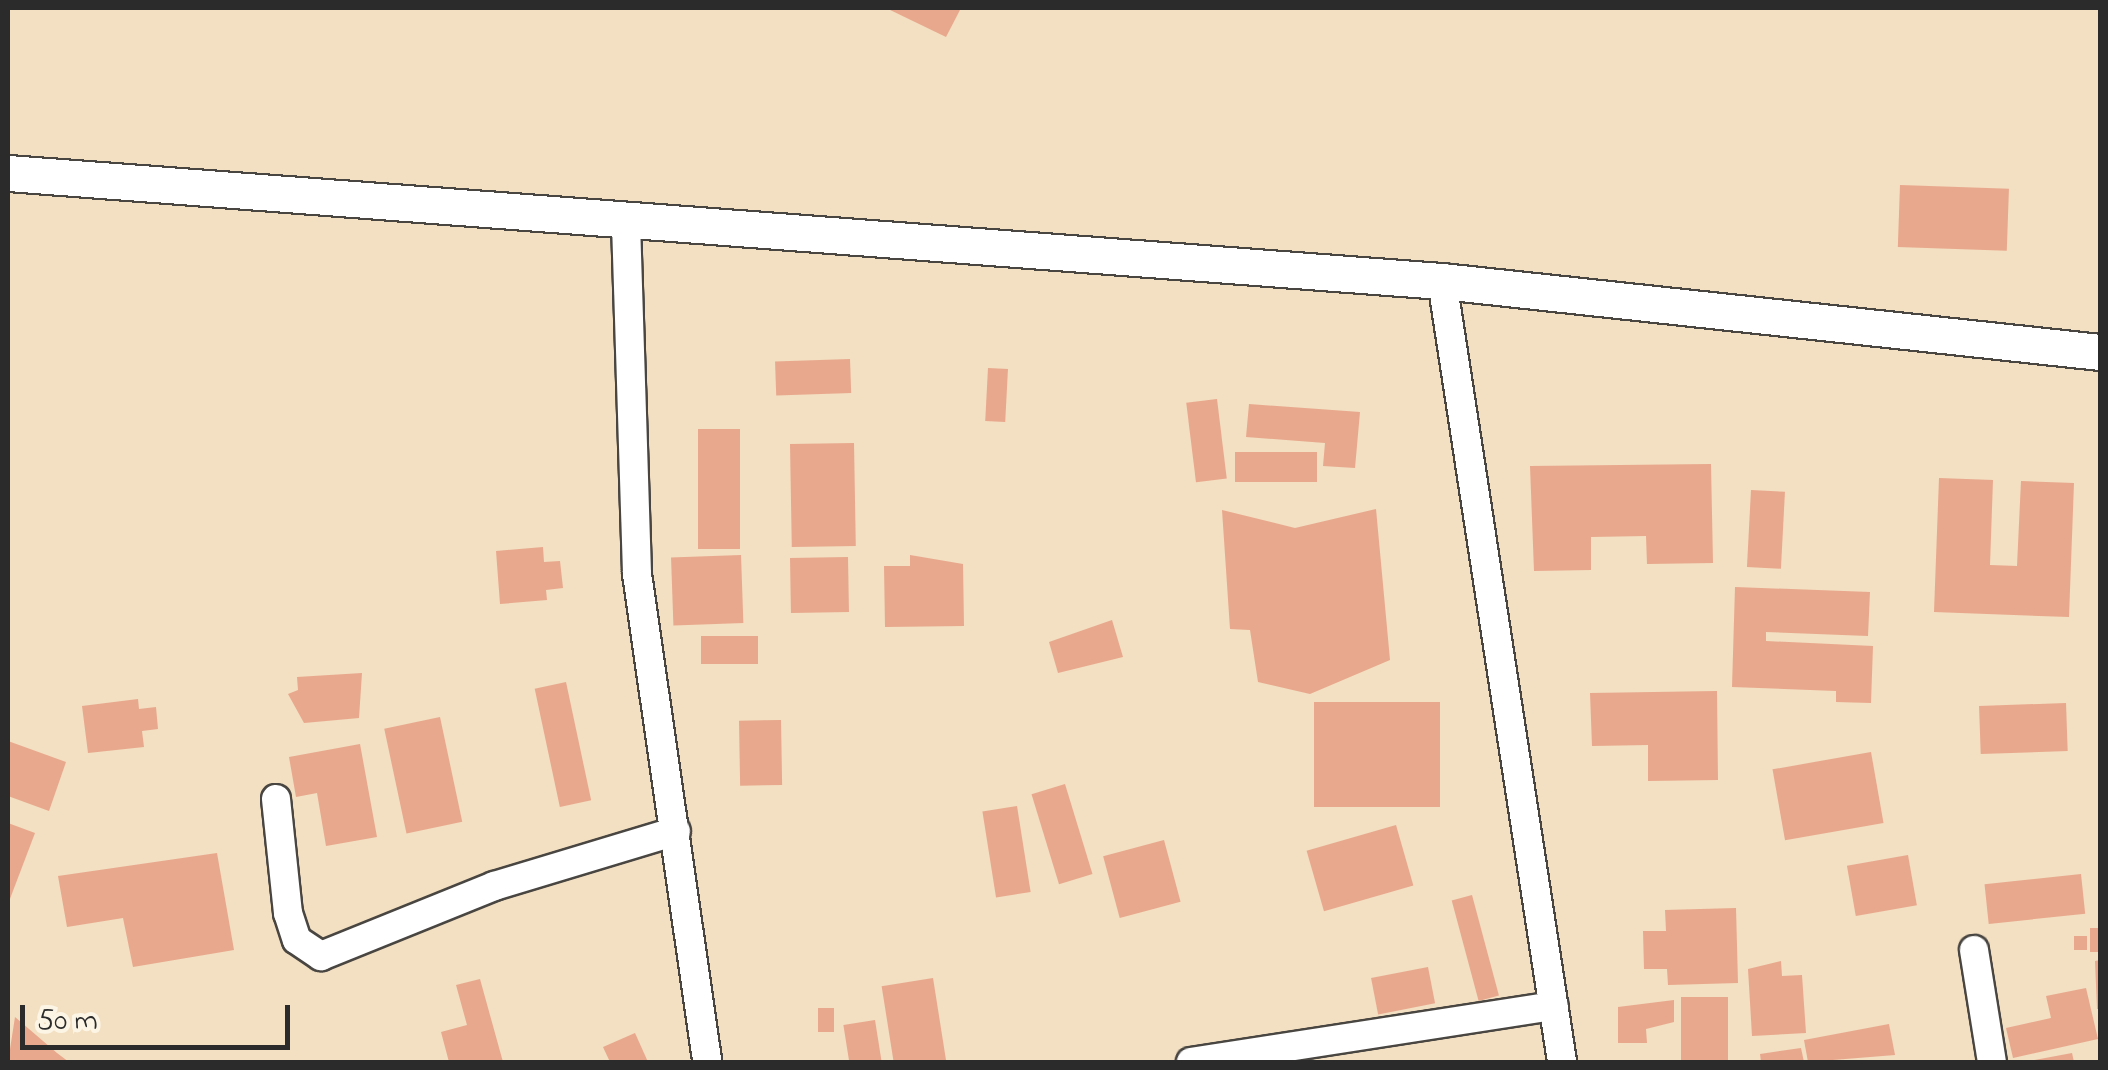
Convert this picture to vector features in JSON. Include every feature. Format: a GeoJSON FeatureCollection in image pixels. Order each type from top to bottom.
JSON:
{"type":"FeatureCollection","features":[{"type":"Feature","properties":{"kind":"street"},"geometry":{"type":"LineString","coordinates":[[8,173],[626,224],[1442,281],[2100,352]]}},
{"type":"Feature","properties":{"kind":"street"},"geometry":{"type":"LineString","coordinates":[[626,224],[636,574],[707,1062]]}},
{"type":"Feature","properties":{"kind":"street"},"geometry":{"type":"LineString","coordinates":[[1442,281],[1562,1062]]}},
{"type":"Feature","properties":{"kind":"street"},"geometry":{"type":"LineString","coordinates":[[276,800],[288,913],[296,940],[320,956],[494,886],[676,831]]}},
{"type":"Feature","properties":{"kind":"street"},"geometry":{"type":"LineString","coordinates":[[1974,950],[1992,1062]]}},
{"type":"Feature","properties":{"kind":"street"},"geometry":{"type":"LineString","coordinates":[[1191,1062],[1554,1006]]}},
{"type":"Feature","properties":{"kind":"building"},"geometry":{"type":"Polygon","coordinates":[[[886,8],[961,8],[946,37],[886,8]]]}},
{"type":"Feature","properties":{"kind":"building"},"geometry":{"type":"Polygon","coordinates":[[[1900,185],[2009,189],[2007,251],[1898,247],[1900,185]]]}},
{"type":"Feature","properties":{"kind":"building"},"geometry":{"type":"Polygon","coordinates":[[[850,359],[851,393],[776,396],[775,362],[850,359]]]}},
{"type":"Feature","properties":{"kind":"building"},"geometry":{"type":"Polygon","coordinates":[[[988,368],[1008,369],[1005,422],[985,421],[988,368]]]}},
{"type":"Feature","properties":{"kind":"building"},"geometry":{"type":"Polygon","coordinates":[[[1217,399],[1227,478],[1196,482],[1186,403],[1217,399]]]}},
{"type":"Feature","properties":{"kind":"building"},"geometry":{"type":"Polygon","coordinates":[[[1249,404],[1360,412],[1355,468],[1323,466],[1325,443],[1246,437],[1249,404]]]}},
{"type":"Feature","properties":{"kind":"building"},"geometry":{"type":"Polygon","coordinates":[[[698,429],[740,429],[740,549],[698,549],[698,429]]]}},
{"type":"Feature","properties":{"kind":"building"},"geometry":{"type":"Polygon","coordinates":[[[854,443],[856,546],[792,547],[790,444],[854,443]]]}},
{"type":"Feature","properties":{"kind":"building"},"geometry":{"type":"Polygon","coordinates":[[[1235,452],[1317,452],[1317,482],[1235,482],[1235,452]]]}},
{"type":"Feature","properties":{"kind":"building"},"geometry":{"type":"Polygon","coordinates":[[[1711,464],[1713,563],[1647,564],[1646,536],[1591,537],[1591,570],[1534,571],[1530,466],[1711,464]]]}},
{"type":"Feature","properties":{"kind":"building"},"geometry":{"type":"Polygon","coordinates":[[[1939,478],[1993,480],[1990,565],[2017,566],[2021,481],[2074,483],[2069,617],[1934,612],[1939,478]]]}},
{"type":"Feature","properties":{"kind":"building"},"geometry":{"type":"Polygon","coordinates":[[[1751,490],[1785,492],[1781,569],[1747,567],[1751,490]]]}},
{"type":"Feature","properties":{"kind":"building"},"geometry":{"type":"Polygon","coordinates":[[[1376,509],[1390,660],[1310,694],[1258,682],[1250,630],[1230,629],[1222,510],[1295,528],[1376,509]]]}},
{"type":"Feature","properties":{"kind":"building"},"geometry":{"type":"Polygon","coordinates":[[[543,547],[544,562],[560,561],[563,588],[546,590],[547,600],[500,604],[496,551],[543,547]]]}},
{"type":"Feature","properties":{"kind":"building"},"geometry":{"type":"Polygon","coordinates":[[[741,555],[743,623],[673,625],[671,557],[741,555]]]}},
{"type":"Feature","properties":{"kind":"building"},"geometry":{"type":"Polygon","coordinates":[[[910,555],[963,564],[964,626],[885,627],[884,566],[910,566],[910,555]]]}},
{"type":"Feature","properties":{"kind":"building"},"geometry":{"type":"Polygon","coordinates":[[[848,557],[849,612],[791,613],[790,558],[848,557]]]}},
{"type":"Feature","properties":{"kind":"building"},"geometry":{"type":"Polygon","coordinates":[[[1735,587],[1870,592],[1868,636],[1766,632],[1766,641],[1873,646],[1871,703],[1836,702],[1836,691],[1732,687],[1735,587]]]}},
{"type":"Feature","properties":{"kind":"building"},"geometry":{"type":"Polygon","coordinates":[[[1112,620],[1123,657],[1058,673],[1049,642],[1112,620]]]}},
{"type":"Feature","properties":{"kind":"building"},"geometry":{"type":"Polygon","coordinates":[[[701,636],[758,636],[758,664],[701,664],[701,636]]]}},
{"type":"Feature","properties":{"kind":"building"},"geometry":{"type":"Polygon","coordinates":[[[362,673],[359,718],[304,723],[288,694],[298,690],[297,677],[362,673]]]}},
{"type":"Feature","properties":{"kind":"building"},"geometry":{"type":"Polygon","coordinates":[[[566,682],[591,800],[560,807],[535,689],[566,682]]]}},
{"type":"Feature","properties":{"kind":"building"},"geometry":{"type":"Polygon","coordinates":[[[1717,691],[1718,780],[1648,781],[1648,745],[1592,746],[1590,693],[1717,691]]]}},
{"type":"Feature","properties":{"kind":"building"},"geometry":{"type":"Polygon","coordinates":[[[138,699],[139,709],[156,707],[158,729],[142,731],[144,747],[88,753],[82,706],[138,699]]]}},
{"type":"Feature","properties":{"kind":"building"},"geometry":{"type":"Polygon","coordinates":[[[1314,702],[1440,702],[1440,807],[1314,807],[1314,702]]]}},
{"type":"Feature","properties":{"kind":"building"},"geometry":{"type":"Polygon","coordinates":[[[2066,703],[2068,751],[1981,754],[1979,706],[2066,703]]]}},
{"type":"Feature","properties":{"kind":"building"},"geometry":{"type":"Polygon","coordinates":[[[440,717],[462,822],[406,834],[384,729],[440,717]]]}},
{"type":"Feature","properties":{"kind":"building"},"geometry":{"type":"Polygon","coordinates":[[[781,720],[782,785],[740,786],[739,721],[781,720]]]}},
{"type":"Feature","properties":{"kind":"building"},"geometry":{"type":"Polygon","coordinates":[[[8,741],[66,762],[49,811],[8,796],[8,741]]]}},
{"type":"Feature","properties":{"kind":"building"},"geometry":{"type":"Polygon","coordinates":[[[360,744],[377,837],[326,846],[317,793],[296,797],[289,757],[360,744]]]}},
{"type":"Feature","properties":{"kind":"building"},"geometry":{"type":"Polygon","coordinates":[[[1871,752],[1884,823],[1785,840],[1773,769],[1871,752]]]}},
{"type":"Feature","properties":{"kind":"building"},"geometry":{"type":"Polygon","coordinates":[[[1065,784],[1092,874],[1059,884],[1032,794],[1065,784]]]}},
{"type":"Feature","properties":{"kind":"building"},"geometry":{"type":"Polygon","coordinates":[[[1017,806],[1031,892],[996,897],[982,811],[1017,806]]]}},
{"type":"Feature","properties":{"kind":"building"},"geometry":{"type":"Polygon","coordinates":[[[8,823],[35,833],[8,904],[8,823]]]}},
{"type":"Feature","properties":{"kind":"building"},"geometry":{"type":"Polygon","coordinates":[[[1396,825],[1413,886],[1324,911],[1307,851],[1396,825]]]}},
{"type":"Feature","properties":{"kind":"building"},"geometry":{"type":"Polygon","coordinates":[[[1164,840],[1181,902],[1120,918],[1103,856],[1164,840]]]}},
{"type":"Feature","properties":{"kind":"building"},"geometry":{"type":"Polygon","coordinates":[[[217,853],[234,950],[133,967],[123,918],[67,927],[58,876],[217,853]]]}},
{"type":"Feature","properties":{"kind":"building"},"geometry":{"type":"Polygon","coordinates":[[[1908,855],[1917,905],[1856,916],[1847,866],[1908,855]]]}},
{"type":"Feature","properties":{"kind":"building"},"geometry":{"type":"Polygon","coordinates":[[[2081,874],[2085,914],[1989,924],[1985,884],[2081,874]]]}},
{"type":"Feature","properties":{"kind":"building"},"geometry":{"type":"Polygon","coordinates":[[[1472,895],[1499,995],[1479,1001],[1452,900],[1472,895]]]}},
{"type":"Feature","properties":{"kind":"building"},"geometry":{"type":"Polygon","coordinates":[[[1736,908],[1738,983],[1668,985],[1667,969],[1644,969],[1643,931],[1666,931],[1665,910],[1736,908]]]}},
{"type":"Feature","properties":{"kind":"building"},"geometry":{"type":"Polygon","coordinates":[[[2090,928],[2100,928],[2100,952],[2090,952],[2090,928]]]}},
{"type":"Feature","properties":{"kind":"building"},"geometry":{"type":"Polygon","coordinates":[[[2074,936],[2087,936],[2087,950],[2074,950],[2074,936]]]}},
{"type":"Feature","properties":{"kind":"building"},"geometry":{"type":"Polygon","coordinates":[[[2100,960],[2100,1009],[2097,1009],[2095,961],[2100,960]]]}},
{"type":"Feature","properties":{"kind":"building"},"geometry":{"type":"Polygon","coordinates":[[[1781,961],[1782,976],[1802,975],[1806,1033],[1752,1036],[1748,969],[1781,961]]]}},
{"type":"Feature","properties":{"kind":"building"},"geometry":{"type":"Polygon","coordinates":[[[1428,967],[1435,1003],[1378,1014],[1371,978],[1428,967]]]}},
{"type":"Feature","properties":{"kind":"building"},"geometry":{"type":"Polygon","coordinates":[[[933,978],[946,1062],[894,1062],[882,986],[933,978]]]}},
{"type":"Feature","properties":{"kind":"building"},"geometry":{"type":"Polygon","coordinates":[[[480,979],[503,1062],[449,1062],[441,1032],[467,1025],[456,985],[480,979]]]}},
{"type":"Feature","properties":{"kind":"building"},"geometry":{"type":"Polygon","coordinates":[[[2086,988],[2098,1039],[2013,1058],[2006,1028],[2051,1018],[2046,996],[2086,988]]]}},
{"type":"Feature","properties":{"kind":"building"},"geometry":{"type":"Polygon","coordinates":[[[1681,997],[1728,997],[1728,1062],[1681,1062],[1681,997]]]}},
{"type":"Feature","properties":{"kind":"building"},"geometry":{"type":"Polygon","coordinates":[[[1674,1000],[1674,1022],[1646,1029],[1647,1043],[1618,1043],[1618,1007],[1674,1000]]]}},
{"type":"Feature","properties":{"kind":"building"},"geometry":{"type":"Polygon","coordinates":[[[818,1008],[834,1008],[834,1032],[818,1032],[818,1008]]]}},
{"type":"Feature","properties":{"kind":"building"},"geometry":{"type":"Polygon","coordinates":[[[15,1017],[57,1053],[69,1062],[8,1062],[15,1017]]]}},
{"type":"Feature","properties":{"kind":"building"},"geometry":{"type":"Polygon","coordinates":[[[875,1020],[882,1062],[849,1062],[843,1025],[875,1020]]]}},
{"type":"Feature","properties":{"kind":"building"},"geometry":{"type":"Polygon","coordinates":[[[1889,1024],[1895,1055],[1808,1062],[1804,1040],[1889,1024]]]}},
{"type":"Feature","properties":{"kind":"building"},"geometry":{"type":"Polygon","coordinates":[[[635,1033],[648,1062],[610,1062],[603,1047],[635,1033]]]}},
{"type":"Feature","properties":{"kind":"building"},"geometry":{"type":"Polygon","coordinates":[[[1801,1048],[1804,1062],[1761,1062],[1760,1054],[1801,1048]]]}},
{"type":"Feature","properties":{"kind":"building"},"geometry":{"type":"Polygon","coordinates":[[[2072,1053],[2074,1062],[2029,1062],[2029,1061],[2072,1053]]]}}]}
